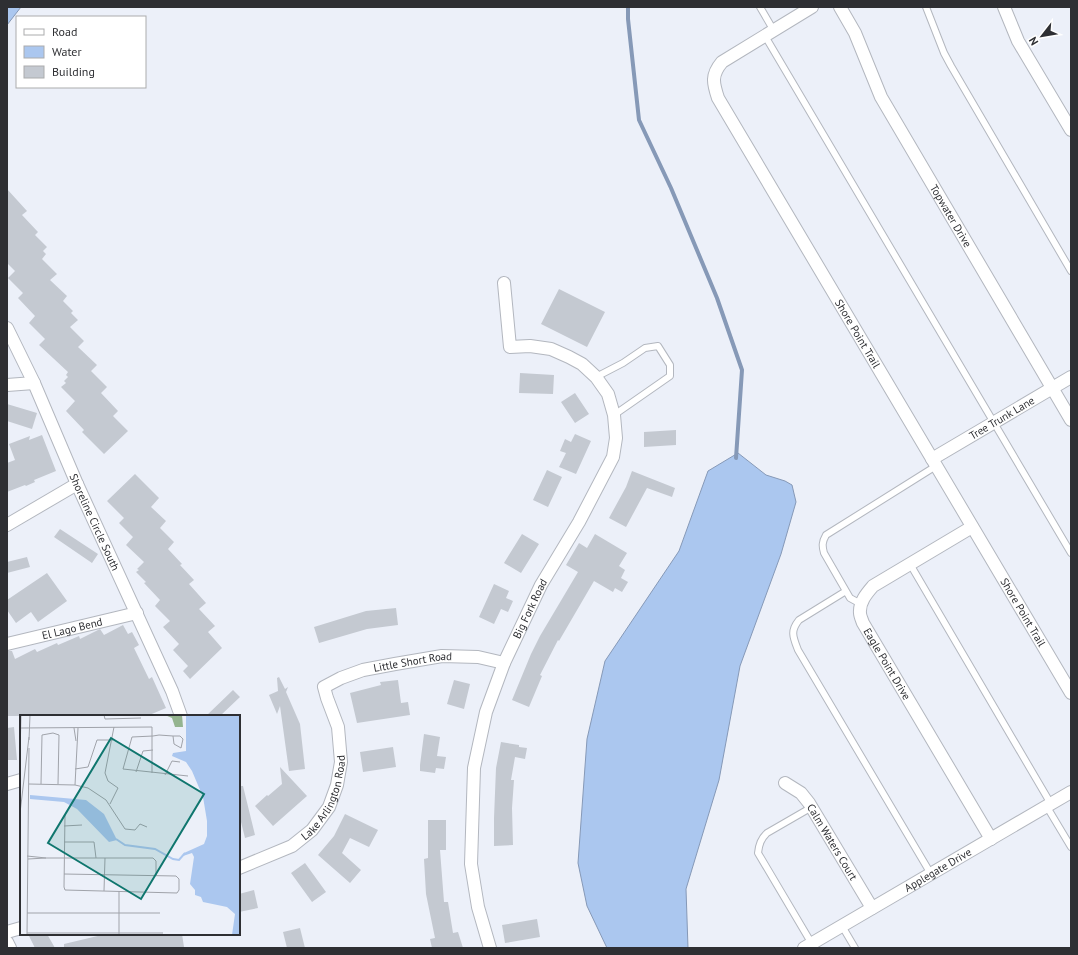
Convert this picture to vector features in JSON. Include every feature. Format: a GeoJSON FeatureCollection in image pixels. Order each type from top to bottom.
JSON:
{"type":"FeatureCollection","features":[{"type":"Feature","properties":{"kind":"street","name":"Shore Point Trail"},"geometry":{"type":"LineString","coordinates":[[812,7],[722,62],[716,69],[714,78],[714,86],[718,98],[1071,693]]}},
{"type":"Feature","properties":{"kind":"street","name":"Topwater Drive"},"geometry":{"type":"LineString","coordinates":[[840,7],[855,33],[881,97],[1071,420]]}},
{"type":"Feature","properties":{"kind":"street"},"geometry":{"type":"LineString","coordinates":[[1004,7],[1018,41],[1071,130]]}},
{"type":"Feature","properties":{"kind":"street","name":"Big Fork Road"},"geometry":{"type":"LineString","coordinates":[[490,948],[478,906],[471,864],[474,768],[486,712],[504,663],[541,585],[579,522],[613,457],[616,438],[614,415],[608,394],[596,377],[582,364],[551,348],[530,346],[510,347],[504,283]]}},
{"type":"Feature","properties":{"kind":"street","name":"Shoreline Circle South"},"geometry":{"type":"LineString","coordinates":[[7,328],[34,383],[77,484],[172,691],[181,715]]}},
{"type":"Feature","properties":{"kind":"street","name":"Tree Trunk Lane"},"geometry":{"type":"LineString","coordinates":[[934,462],[994,422],[1071,377]]}},
{"type":"Feature","properties":{"kind":"street"},"geometry":{"type":"LineString","coordinates":[[7,385],[34,383]]}},
{"type":"Feature","properties":{"kind":"street"},"geometry":{"type":"LineString","coordinates":[[7,525],[77,484]]}},
{"type":"Feature","properties":{"kind":"street"},"geometry":{"type":"LineString","coordinates":[[861,604],[866,594],[873,586],[972,527]]}},
{"type":"Feature","properties":{"kind":"street","name":"Eagle Point Drive"},"geometry":{"type":"LineString","coordinates":[[861,604],[860,613],[863,623],[991,839]]}},
{"type":"Feature","properties":{"kind":"street","name":"El Lago Bend"},"geometry":{"type":"LineString","coordinates":[[7,644],[137,613]]}},
{"type":"Feature","properties":{"kind":"street","name":"Little Short Road"},"geometry":{"type":"LineString","coordinates":[[324,687],[341,678],[363,670],[442,656],[478,657],[504,663]]}},
{"type":"Feature","properties":{"kind":"street","name":"Lake Arlington Road"},"geometry":{"type":"LineString","coordinates":[[240,868],[292,846],[312,830],[329,807],[337,785],[341,762],[338,727],[324,687]]}},
{"type":"Feature","properties":{"kind":"street"},"geometry":{"type":"LineString","coordinates":[[7,784],[20,780]]}},
{"type":"Feature","properties":{"kind":"street","name":"Calm Waters Court"},"geometry":{"type":"LineString","coordinates":[[785,783],[801,793],[812,807],[872,908]]}},
{"type":"Feature","properties":{"kind":"street","name":"Applegate Drive"},"geometry":{"type":"LineString","coordinates":[[808,946],[1071,792]]}},
{"type":"Feature","properties":{"kind":"street"},"geometry":{"type":"LineString","coordinates":[[7,932],[20,928]]}},
{"type":"Feature","properties":{"kind":"street"},"geometry":{"type":"LineString","coordinates":[[7,942],[10,948]]}},
{"type":"Feature","properties":{"kind":"lane"},"geometry":{"type":"LineString","coordinates":[[760,7],[769,33],[1071,553]]}},
{"type":"Feature","properties":{"kind":"lane"},"geometry":{"type":"LineString","coordinates":[[926,7],[944,53],[951,66],[1071,272]]}},
{"type":"Feature","properties":{"kind":"lane"},"geometry":{"type":"LineString","coordinates":[[596,377],[623,363],[645,348],[658,346],[670,365],[670,376],[614,415]]}},
{"type":"Feature","properties":{"kind":"lane"},"geometry":{"type":"LineString","coordinates":[[861,604],[850,598],[824,553],[822,541],[826,535],[934,462]]}},
{"type":"Feature","properties":{"kind":"lane"},"geometry":{"type":"LineString","coordinates":[[910,564],[1049,805],[1071,847]]}},
{"type":"Feature","properties":{"kind":"lane"},"geometry":{"type":"LineString","coordinates":[[846,591],[799,620],[794,625],[792,632],[794,640],[798,650],[931,874]]}},
{"type":"Feature","properties":{"kind":"lane"},"geometry":{"type":"LineString","coordinates":[[808,946],[758,853],[758,846],[767,833],[812,807]]}},
{"type":"Feature","properties":{"kind":"lane"},"geometry":{"type":"LineString","coordinates":[[842,926],[855,948]]}},
{"type":"Feature","properties":{"kind":"water"},"geometry":{"type":"Polygon","coordinates":[[[7,7],[21,7],[7,25],[7,7]]]}},
{"type":"Feature","properties":{"kind":"water"},"geometry":{"type":"Polygon","coordinates":[[[738,453],[766,475],[785,481],[792,485],[796,502],[781,554],[740,666],[719,780],[686,889],[688,948],[607,948],[587,906],[578,863],[587,739],[605,661],[679,551],[708,471],[738,453]]]}},
{"type":"Feature","properties":{"kind":"building"},"geometry":{"type":"Polygon","coordinates":[[[7,189],[27,211],[22,215],[38,232],[35,235],[47,247],[43,251],[46,254],[42,259],[57,274],[50,280],[67,296],[63,301],[73,311],[71,313],[78,320],[70,327],[84,341],[78,347],[97,365],[91,371],[107,387],[101,393],[118,411],[113,416],[128,431],[104,454],[82,432],[84,430],[66,411],[75,401],[61,387],[66,383],[64,381],[68,377],[66,375],[68,372],[39,345],[45,339],[29,323],[35,316],[18,298],[23,293],[8,278],[15,271],[7,263],[7,189]]]}},
{"type":"Feature","properties":{"kind":"building"},"geometry":{"type":"Polygon","coordinates":[[[559,289],[605,312],[587,347],[541,324],[559,289]]]}},
{"type":"Feature","properties":{"kind":"building"},"geometry":{"type":"Polygon","coordinates":[[[520,373],[554,375],[553,394],[519,393],[520,373]]]}},
{"type":"Feature","properties":{"kind":"building"},"geometry":{"type":"Polygon","coordinates":[[[575,393],[589,414],[575,423],[561,402],[575,393]]]}},
{"type":"Feature","properties":{"kind":"building"},"geometry":{"type":"Polygon","coordinates":[[[7,404],[37,413],[32,429],[7,421],[7,404]]]}},
{"type":"Feature","properties":{"kind":"building"},"geometry":{"type":"Polygon","coordinates":[[[676,430],[676,445],[644,447],[644,432],[676,430]]]}},
{"type":"Feature","properties":{"kind":"building"},"geometry":{"type":"Polygon","coordinates":[[[575,434],[591,441],[576,474],[559,467],[566,453],[560,451],[565,439],[571,442],[575,434]]]}},
{"type":"Feature","properties":{"kind":"building"},"geometry":{"type":"Polygon","coordinates":[[[42,435],[56,471],[34,480],[35,482],[26,486],[25,485],[7,492],[7,463],[15,460],[9,444],[30,436],[29,440],[42,435]]]}},
{"type":"Feature","properties":{"kind":"building"},"geometry":{"type":"Polygon","coordinates":[[[547,470],[562,477],[548,507],[533,500],[547,470]]]}},
{"type":"Feature","properties":{"kind":"building"},"geometry":{"type":"Polygon","coordinates":[[[632,471],[675,488],[672,497],[647,488],[626,527],[609,518],[626,487],[632,471]]]}},
{"type":"Feature","properties":{"kind":"building"},"geometry":{"type":"Polygon","coordinates":[[[135,474],[159,498],[151,507],[166,521],[160,528],[174,542],[168,549],[194,580],[189,584],[206,603],[199,609],[215,626],[208,632],[222,648],[190,679],[183,671],[188,666],[173,650],[179,644],[163,627],[170,621],[155,606],[160,600],[136,572],[144,562],[126,545],[133,537],[119,523],[124,518],[107,501],[135,474]]]}},
{"type":"Feature","properties":{"kind":"building"},"geometry":{"type":"Polygon","coordinates":[[[60,529],[98,554],[92,563],[54,537],[60,529]]]}},
{"type":"Feature","properties":{"kind":"building"},"geometry":{"type":"Polygon","coordinates":[[[522,534],[539,544],[521,573],[504,563],[522,534]]]}},
{"type":"Feature","properties":{"kind":"building"},"geometry":{"type":"Polygon","coordinates":[[[595,534],[627,553],[619,566],[625,570],[621,578],[628,582],[622,592],[615,588],[613,592],[594,581],[559,641],[558,640],[540,675],[542,676],[529,707],[512,700],[540,636],[578,572],[566,565],[579,543],[587,548],[595,534]]]}},
{"type":"Feature","properties":{"kind":"building"},"geometry":{"type":"Polygon","coordinates":[[[27,557],[30,567],[7,573],[7,562],[27,557]]]}},
{"type":"Feature","properties":{"kind":"building"},"geometry":{"type":"Polygon","coordinates":[[[47,573],[67,601],[38,622],[31,612],[16,623],[7,610],[7,600],[47,573]]]}},
{"type":"Feature","properties":{"kind":"building"},"geometry":{"type":"Polygon","coordinates":[[[494,584],[509,591],[506,598],[513,601],[508,612],[501,609],[494,624],[479,617],[494,584]]]}},
{"type":"Feature","properties":{"kind":"building"},"geometry":{"type":"Polygon","coordinates":[[[396,608],[398,625],[367,629],[319,643],[314,627],[366,611],[396,608]]]}},
{"type":"Feature","properties":{"kind":"building"},"geometry":{"type":"Polygon","coordinates":[[[123,625],[128,634],[132,632],[139,645],[134,648],[149,679],[152,677],[166,708],[149,715],[7,716],[7,651],[12,651],[15,659],[35,649],[37,652],[57,643],[58,645],[79,636],[80,639],[100,629],[104,635],[123,625]]]}},
{"type":"Feature","properties":{"kind":"building"},"geometry":{"type":"Polygon","coordinates":[[[279,677],[285,689],[288,687],[286,692],[300,724],[305,769],[289,771],[280,706],[277,714],[269,695],[278,691],[277,678],[279,677]]]}},
{"type":"Feature","properties":{"kind":"building"},"geometry":{"type":"Polygon","coordinates":[[[398,680],[401,703],[408,702],[410,715],[357,723],[350,693],[381,685],[380,682],[398,680]]]}},
{"type":"Feature","properties":{"kind":"building"},"geometry":{"type":"Polygon","coordinates":[[[454,680],[470,684],[464,709],[447,704],[454,680]]]}},
{"type":"Feature","properties":{"kind":"building"},"geometry":{"type":"Polygon","coordinates":[[[233,690],[240,697],[221,715],[207,715],[233,690]]]}},
{"type":"Feature","properties":{"kind":"building"},"geometry":{"type":"Polygon","coordinates":[[[14,727],[17,760],[8,760],[7,728],[14,727]]]}},
{"type":"Feature","properties":{"kind":"building"},"geometry":{"type":"Polygon","coordinates":[[[424,734],[440,737],[437,756],[446,757],[444,769],[436,768],[435,773],[420,771],[424,734]]]}},
{"type":"Feature","properties":{"kind":"building"},"geometry":{"type":"Polygon","coordinates":[[[501,742],[527,748],[525,759],[515,757],[511,780],[514,780],[512,808],[513,845],[494,846],[496,768],[501,742]]]}},
{"type":"Feature","properties":{"kind":"building"},"geometry":{"type":"Polygon","coordinates":[[[393,747],[396,767],[363,772],[360,752],[393,747]]]}},
{"type":"Feature","properties":{"kind":"building"},"geometry":{"type":"Polygon","coordinates":[[[280,767],[307,796],[273,826],[255,806],[282,784],[280,767]]]}},
{"type":"Feature","properties":{"kind":"building"},"geometry":{"type":"Polygon","coordinates":[[[240,786],[243,786],[255,835],[245,838],[240,818],[240,786]]]}},
{"type":"Feature","properties":{"kind":"building"},"geometry":{"type":"Polygon","coordinates":[[[345,814],[378,830],[369,847],[350,838],[342,853],[361,870],[350,883],[318,855],[334,836],[345,814]]]}},
{"type":"Feature","properties":{"kind":"building"},"geometry":{"type":"Polygon","coordinates":[[[428,820],[446,820],[446,850],[440,850],[444,902],[448,902],[453,933],[458,932],[463,948],[432,948],[430,939],[435,938],[426,894],[424,859],[428,858],[428,820]]]}},
{"type":"Feature","properties":{"kind":"building"},"geometry":{"type":"Polygon","coordinates":[[[305,863],[326,892],[312,902],[291,873],[305,863]]]}},
{"type":"Feature","properties":{"kind":"building"},"geometry":{"type":"Polygon","coordinates":[[[254,890],[258,908],[240,912],[240,894],[254,890]]]}},
{"type":"Feature","properties":{"kind":"building"},"geometry":{"type":"Polygon","coordinates":[[[537,919],[540,937],[505,943],[502,925],[537,919]]]}},
{"type":"Feature","properties":{"kind":"building"},"geometry":{"type":"Polygon","coordinates":[[[300,928],[305,948],[287,948],[283,932],[300,928]]]}},
{"type":"Feature","properties":{"kind":"building"},"geometry":{"type":"Polygon","coordinates":[[[28,935],[48,935],[55,948],[35,948],[28,935]]]}},
{"type":"Feature","properties":{"kind":"building"},"geometry":{"type":"Polygon","coordinates":[[[102,935],[182,935],[184,947],[64,948],[64,944],[102,935]]]}},
{"type":"Feature","properties":{"kind":"waterway"},"geometry":{"type":"LineString","coordinates":[[628,7],[639,120],[671,188],[717,298],[742,370],[736,458]]}}]}
